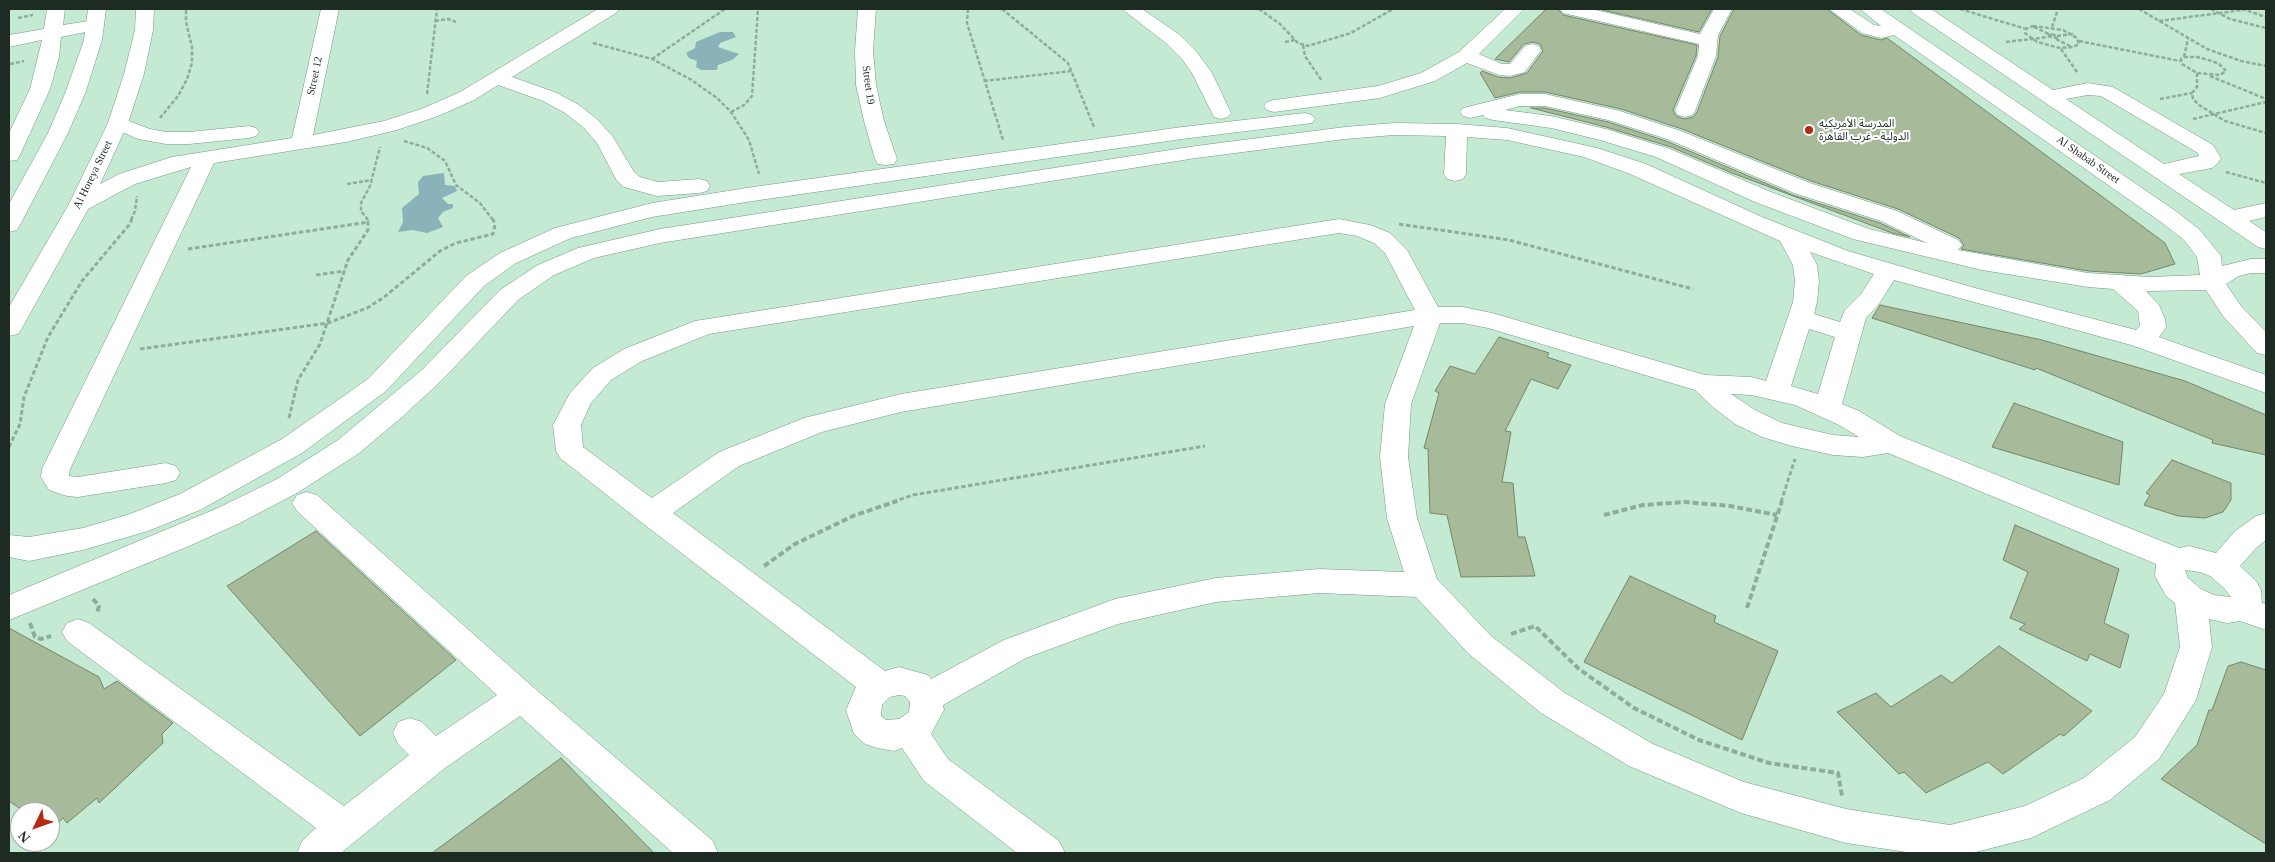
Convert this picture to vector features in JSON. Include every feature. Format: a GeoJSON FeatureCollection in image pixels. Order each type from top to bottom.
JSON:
{"type":"FeatureCollection","features":[{"type":"Feature","properties":{"kind":"street"},"geometry":{"type":"LineString","coordinates":[[12,146],[32,108],[45,73],[56,9]]}},
{"type":"Feature","properties":{"kind":"street","name":"Al Horeya Street"},"geometry":{"type":"LineString","coordinates":[[9,328],[80,204],[118,123],[134,74],[142,39],[145,9]]}},
{"type":"Feature","properties":{"kind":"street","name":"Street 12"},"geometry":{"type":"LineString","coordinates":[[303,134],[330,9]]}},
{"type":"Feature","properties":{"kind":"street"},"geometry":{"type":"LineString","coordinates":[[80,204],[127,179],[171,164],[303,134],[344,120],[383,112],[426,97],[452,86],[583,9]]}},
{"type":"Feature","properties":{"kind":"street"},"geometry":{"type":"LineString","coordinates":[[118,123],[145,135],[189,138],[303,134],[346,136],[387,133],[467,96],[610,9]]}},
{"type":"Feature","properties":{"kind":"street","name":"Street 19"},"geometry":{"type":"LineString","coordinates":[[867,9],[864,51],[866,85],[874,121],[895,166],[912,196]]}},
{"type":"Feature","properties":{"kind":"street"},"geometry":{"type":"LineString","coordinates":[[1131,9],[1173,39],[1189,55],[1202,73],[1221,113]]}},
{"type":"Feature","properties":{"kind":"street"},"geometry":{"type":"LineString","coordinates":[[9,546],[29,548],[83,539],[138,523],[190,502],[292,446],[377,385],[475,281],[508,258],[549,239],[593,224],[652,210],[895,166],[1004,142],[1380,92],[1406,85],[1441,71],[1466,56],[1515,9]]}},
{"type":"Feature","properties":{"kind":"street"},"geometry":{"type":"LineString","coordinates":[[1569,9],[1708,41]]}},
{"type":"Feature","properties":{"kind":"street"},"geometry":{"type":"LineString","coordinates":[[1685,112],[1707,56],[1708,41],[1722,9]]}},
{"type":"Feature","properties":{"kind":"street"},"geometry":{"type":"LineString","coordinates":[[1838,9],[1874,32],[1899,29]]}},
{"type":"Feature","properties":{"kind":"street","name":"Al Shabab Street"},"geometry":{"type":"LineString","coordinates":[[1869,9],[2192,235],[2209,256],[2213,282],[2232,311],[2266,348]]}},
{"type":"Feature","properties":{"kind":"street"},"geometry":{"type":"LineString","coordinates":[[1924,9],[2266,242]]}},
{"type":"Feature","properties":{"kind":"street"},"geometry":{"type":"LineString","coordinates":[[9,41],[53,32],[96,17],[92,40],[73,100],[58,133],[9,225]]}},
{"type":"Feature","properties":{"kind":"street"},"geometry":{"type":"LineString","coordinates":[[1466,56],[1498,68],[1510,70],[1518,68],[1532,50]]}},
{"type":"Feature","properties":{"kind":"street"},"geometry":{"type":"LineString","coordinates":[[496,78],[550,97],[572,109],[591,124],[606,141],[625,176],[632,182],[657,189],[679,189],[760,177],[895,166],[1384,111],[1464,121],[1551,122],[1606,135],[1664,153],[1763,197],[1861,234],[2023,271],[2120,283],[2213,282],[2231,271],[2251,266],[2266,266]]}},
{"type":"Feature","properties":{"kind":"street"},"geometry":{"type":"LineString","coordinates":[[2050,96],[2088,89],[2102,90],[2115,95],[2206,150],[2210,158],[2204,164],[2162,171]]}},
{"type":"Feature","properties":{"kind":"street"},"geometry":{"type":"LineString","coordinates":[[9,115],[32,108]]}},
{"type":"Feature","properties":{"kind":"street"},"geometry":{"type":"LineString","coordinates":[[1454,174],[1464,121]]}},
{"type":"Feature","properties":{"kind":"street"},"geometry":{"type":"LineString","coordinates":[[9,608],[228,516],[286,486],[348,447],[432,375],[509,295],[546,270],[586,253],[619,244],[1196,152],[1336,134],[1464,121],[1507,134],[1590,152],[1638,168],[1790,237],[1840,256],[2140,339],[2266,384]]}},
{"type":"Feature","properties":{"kind":"street"},"geometry":{"type":"LineString","coordinates":[[166,473],[78,487],[67,486],[59,482],[55,477],[56,469],[206,157]]}},
{"type":"Feature","properties":{"kind":"street"},"geometry":{"type":"LineString","coordinates":[[2231,218],[2266,210]]}},
{"type":"Feature","properties":{"kind":"street"},"geometry":{"type":"LineString","coordinates":[[880,686],[570,451],[568,425],[579,398],[602,374],[633,355],[704,327],[1339,226],[1362,230],[1382,238],[1395,250],[1430,314],[1398,404],[1394,458],[1402,518],[1424,585],[1480,645],[1553,703],[1641,755],[1740,798],[1846,826],[1957,848],[2040,817],[2097,789],[2147,748],[2179,700],[2196,647],[2190,598]]}},
{"type":"Feature","properties":{"kind":"street"},"geometry":{"type":"LineString","coordinates":[[1776,391],[1805,302],[1807,281],[1805,265],[1790,237]]}},
{"type":"Feature","properties":{"kind":"street"},"geometry":{"type":"LineString","coordinates":[[1828,408],[1854,316],[1870,299],[1888,270]]}},
{"type":"Feature","properties":{"kind":"street"},"geometry":{"type":"LineString","coordinates":[[2120,283],[2144,301],[2150,310],[2153,327],[2148,334],[2140,339]]}},
{"type":"Feature","properties":{"kind":"street"},"geometry":{"type":"LineString","coordinates":[[651,514],[729,459],[814,425],[901,404],[1430,314],[1463,315],[1492,321],[1704,384],[1751,386],[1776,391],[1828,408],[1863,426],[1890,443],[2177,560],[2197,560],[2221,568],[2236,579],[2245,590],[2246,600],[2253,613]]}},
{"type":"Feature","properties":{"kind":"street"},"geometry":{"type":"LineString","coordinates":[[1800,318],[1850,333]]}},
{"type":"Feature","properties":{"kind":"street"},"geometry":{"type":"LineString","coordinates":[[1704,384],[1722,401],[1746,417],[1772,430],[1802,439],[1833,445],[1863,447],[1890,443]]}},
{"type":"Feature","properties":{"kind":"street"},"geometry":{"type":"LineString","coordinates":[[307,503],[521,697],[700,853]]}},
{"type":"Feature","properties":{"kind":"street"},"geometry":{"type":"LineString","coordinates":[[2221,568],[2245,540],[2266,524]]}},
{"type":"Feature","properties":{"kind":"street"},"geometry":{"type":"LineString","coordinates":[[2177,560],[2170,566],[2170,576],[2177,587],[2190,598],[2209,607],[2253,613]]}},
{"type":"Feature","properties":{"kind":"street"},"geometry":{"type":"LineString","coordinates":[[926,698],[1015,649],[1124,610],[1216,590],[1310,582],[1424,585]]}},
{"type":"Feature","properties":{"kind":"street"},"geometry":{"type":"LineString","coordinates":[[78,632],[344,828]]}},
{"type":"Feature","properties":{"kind":"street"},"geometry":{"type":"LineString","coordinates":[[899,681],[916,686],[926,698],[927,710],[921,722],[910,731],[894,736],[877,733],[866,724],[863,710],[868,697],[880,686],[899,681]]}},
{"type":"Feature","properties":{"kind":"street"},"geometry":{"type":"LineString","coordinates":[[315,853],[344,828],[422,745],[521,697]]}},
{"type":"Feature","properties":{"kind":"street"},"geometry":{"type":"LineString","coordinates":[[910,731],[936,770],[1046,853]]}},
{"type":"Feature","properties":{"kind":"path"},"geometry":{"type":"LineString","coordinates":[[145,135],[178,96],[187,79],[192,63],[192,47],[186,22],[186,9]]}},
{"type":"Feature","properties":{"kind":"path"},"geometry":{"type":"LineString","coordinates":[[426,97],[437,9]]}},
{"type":"Feature","properties":{"kind":"path"},"geometry":{"type":"LineString","coordinates":[[652,59],[725,9]]}},
{"type":"Feature","properties":{"kind":"path"},"geometry":{"type":"LineString","coordinates":[[731,112],[744,104],[752,96],[758,9]]}},
{"type":"Feature","properties":{"kind":"path"},"geometry":{"type":"LineString","coordinates":[[968,9],[967,23],[1004,142]]}},
{"type":"Feature","properties":{"kind":"path"},"geometry":{"type":"LineString","coordinates":[[1002,9],[1063,58],[1072,71],[1095,130]]}},
{"type":"Feature","properties":{"kind":"path"},"geometry":{"type":"LineString","coordinates":[[1260,9],[1303,45],[1314,45],[1352,33],[1393,9]]}},
{"type":"Feature","properties":{"kind":"path"},"geometry":{"type":"LineString","coordinates":[[1962,9],[2026,29],[2033,26],[2052,27],[2073,34],[2079,41],[2180,62],[2186,67],[2266,101]]}},
{"type":"Feature","properties":{"kind":"path"},"geometry":{"type":"LineString","coordinates":[[2052,27],[2058,9]]}},
{"type":"Feature","properties":{"kind":"path"},"geometry":{"type":"LineString","coordinates":[[2139,9],[2188,39],[2219,54],[2266,66]]}},
{"type":"Feature","properties":{"kind":"path"},"geometry":{"type":"LineString","coordinates":[[2211,9],[2244,24],[2266,28]]}},
{"type":"Feature","properties":{"kind":"path"},"geometry":{"type":"LineString","coordinates":[[2159,21],[2242,9],[2266,17]]}},
{"type":"Feature","properties":{"kind":"path"},"geometry":{"type":"LineString","coordinates":[[436,21],[448,19],[456,22]]}},
{"type":"Feature","properties":{"kind":"path"},"geometry":{"type":"LineString","coordinates":[[2033,26],[2048,36]]}},
{"type":"Feature","properties":{"kind":"path"},"geometry":{"type":"LineString","coordinates":[[2026,29],[2025,34],[2044,45],[2073,48],[2079,44],[2079,41]]}},
{"type":"Feature","properties":{"kind":"path"},"geometry":{"type":"LineString","coordinates":[[1976,46],[2073,34]]}},
{"type":"Feature","properties":{"kind":"path"},"geometry":{"type":"LineString","coordinates":[[564,37],[652,59],[704,88],[731,112],[749,140],[760,177]]}},
{"type":"Feature","properties":{"kind":"path"},"geometry":{"type":"LineString","coordinates":[[2056,37],[2073,48]]}},
{"type":"Feature","properties":{"kind":"path"},"geometry":{"type":"LineString","coordinates":[[2180,62],[2184,57],[2188,39]]}},
{"type":"Feature","properties":{"kind":"path"},"geometry":{"type":"LineString","coordinates":[[1285,42],[1296,40]]}},
{"type":"Feature","properties":{"kind":"path"},"geometry":{"type":"LineString","coordinates":[[1303,45],[1305,56],[1334,98]]}},
{"type":"Feature","properties":{"kind":"path"},"geometry":{"type":"LineString","coordinates":[[2060,48],[2088,89]]}},
{"type":"Feature","properties":{"kind":"path"},"geometry":{"type":"LineString","coordinates":[[2184,57],[2205,58],[2219,64],[2226,71],[2220,75],[2205,74]]}},
{"type":"Feature","properties":{"kind":"path"},"geometry":{"type":"LineString","coordinates":[[984,81],[1072,71]]}},
{"type":"Feature","properties":{"kind":"path"},"geometry":{"type":"LineString","coordinates":[[2198,72],[2196,87],[2192,93],[2193,99],[2212,114],[2234,124],[2266,133]]}},
{"type":"Feature","properties":{"kind":"path"},"geometry":{"type":"LineString","coordinates":[[2166,126],[2266,101]]}},
{"type":"Feature","properties":{"kind":"path"},"geometry":{"type":"LineString","coordinates":[[112,352],[328,323],[361,311],[382,298],[440,252],[456,243],[493,234],[495,225],[488,209],[456,185],[445,161],[437,154],[387,133],[374,164],[372,180],[361,203],[361,210],[369,222],[368,230],[352,252],[328,323],[320,344],[298,380],[290,417],[284,422]]}},
{"type":"Feature","properties":{"kind":"path"},"geometry":{"type":"LineString","coordinates":[[2204,164],[2241,178],[2266,183]]}},
{"type":"Feature","properties":{"kind":"path"},"geometry":{"type":"LineString","coordinates":[[9,447],[20,424],[24,397],[48,337],[82,281],[129,225],[135,211],[137,199],[134,188],[127,179]]}},
{"type":"Feature","properties":{"kind":"path"},"geometry":{"type":"LineString","coordinates":[[347,184],[372,180]]}},
{"type":"Feature","properties":{"kind":"path"},"geometry":{"type":"LineString","coordinates":[[160,253],[369,222]]}},
{"type":"Feature","properties":{"kind":"path"},"geometry":{"type":"LineString","coordinates":[[1362,230],[1388,224],[1404,224],[1509,240],[1693,289]]}},
{"type":"Feature","properties":{"kind":"path"},"geometry":{"type":"LineString","coordinates":[[316,275],[345,271]]}},
{"type":"Feature","properties":{"kind":"path"},"geometry":{"type":"LineString","coordinates":[[1747,608],[1802,439]]}},
{"type":"Feature","properties":{"kind":"path"},"geometry":{"type":"LineString","coordinates":[[742,582],[795,544],[853,516],[913,496],[1205,446]]}},
{"type":"Feature","properties":{"kind":"path"},"geometry":{"type":"LineString","coordinates":[[1604,515],[1643,505],[1685,502],[1730,506],[1777,515]]}},
{"type":"Feature","properties":{"kind":"path"},"geometry":{"type":"LineString","coordinates":[[1480,645],[1534,626],[1579,669],[1634,708],[1699,740],[1769,762],[1838,773],[1846,826]]}},
{"type":"Feature","properties":{"kind":"water"},"geometry":{"type":"Polygon","coordinates":[[[720,32],[733,32],[736,37],[720,43],[718,47],[739,54],[732,60],[718,65],[717,70],[701,70],[696,67],[697,61],[689,58],[686,53],[695,48],[696,42],[720,32]]]}},
{"type":"Feature","properties":{"kind":"water"},"geometry":{"type":"Polygon","coordinates":[[[444,173],[445,185],[455,186],[457,191],[442,198],[448,204],[453,204],[453,208],[443,212],[438,218],[443,227],[427,233],[413,230],[398,232],[403,222],[402,208],[419,194],[418,182],[423,176],[444,173]]]}},
{"type":"Feature","properties":{"kind":"building","name":"المدرسة الأمريكيه الدولية - غرب القاهرة"},"geometry":{"type":"Polygon","coordinates":[[[1546,9],[1558,9],[1563,15],[1697,45],[1696,56],[1673,110],[1676,116],[1684,119],[1693,117],[1697,112],[1718,57],[1720,36],[1734,9],[1827,9],[1861,35],[1881,40],[1887,38],[2165,243],[2175,264],[2141,274],[2088,271],[1961,249],[1964,245],[1959,238],[1898,209],[1811,181],[1682,129],[1621,109],[1545,92],[1520,92],[1495,98],[1480,73],[1482,71],[1498,77],[1510,78],[1527,73],[1543,51],[1540,44],[1533,42],[1524,44],[1509,62],[1495,59],[1546,9]]]}},
{"type":"Feature","properties":{"kind":"building"},"geometry":{"type":"Polygon","coordinates":[[[1598,9],[1712,9],[1699,32],[1598,9]]]}},
{"type":"Feature","properties":{"kind":"building"},"geometry":{"type":"Polygon","coordinates":[[[1531,108],[1545,108],[1608,122],[1666,141],[1793,195],[1880,223],[1910,237],[1892,233],[1732,173],[1671,147],[1606,127],[1531,108]]]}},
{"type":"Feature","properties":{"kind":"building"},"geometry":{"type":"Polygon","coordinates":[[[1880,305],[2042,340],[2185,381],[2266,415],[2266,455],[2212,443],[2213,440],[2036,368],[2035,370],[1872,318],[1880,305]]]}},
{"type":"Feature","properties":{"kind":"building"},"geometry":{"type":"Polygon","coordinates":[[[1499,337],[1549,353],[1547,357],[1571,365],[1558,389],[1531,379],[1505,431],[1511,432],[1502,482],[1513,483],[1518,537],[1525,537],[1535,576],[1461,577],[1447,515],[1430,513],[1428,449],[1424,448],[1439,393],[1435,391],[1450,366],[1475,374],[1499,337]]]}},
{"type":"Feature","properties":{"kind":"building"},"geometry":{"type":"Polygon","coordinates":[[[2014,403],[2123,442],[2119,485],[1992,447],[2014,403]]]}},
{"type":"Feature","properties":{"kind":"building"},"geometry":{"type":"Polygon","coordinates":[[[2172,460],[2231,483],[2231,500],[2223,512],[2205,518],[2178,516],[2144,505],[2150,495],[2146,493],[2172,460]]]}},
{"type":"Feature","properties":{"kind":"building"},"geometry":{"type":"Polygon","coordinates":[[[2015,525],[2119,569],[2104,623],[2129,635],[2120,668],[2090,654],[2087,661],[2019,629],[2025,624],[2010,618],[2028,572],[2003,560],[2015,525]]]}},
{"type":"Feature","properties":{"kind":"building"},"geometry":{"type":"Polygon","coordinates":[[[316,531],[456,660],[360,736],[227,586],[316,531]]]}},
{"type":"Feature","properties":{"kind":"building"},"geometry":{"type":"Polygon","coordinates":[[[1630,576],[1716,616],[1714,622],[1778,651],[1742,740],[1584,662],[1630,576]]]}},
{"type":"Feature","properties":{"kind":"building"},"geometry":{"type":"Polygon","coordinates":[[[9,628],[99,677],[104,689],[117,681],[173,723],[162,734],[163,743],[99,803],[97,798],[67,823],[63,818],[60,821],[60,802],[9,801],[9,628]]]}},
{"type":"Feature","properties":{"kind":"building"},"geometry":{"type":"Polygon","coordinates":[[[1999,646],[2092,711],[2064,736],[2060,734],[2003,774],[1988,762],[1926,793],[1904,772],[1899,774],[1837,712],[1876,693],[1891,707],[1941,675],[1952,683],[1999,646]]]}},
{"type":"Feature","properties":{"kind":"building"},"geometry":{"type":"Polygon","coordinates":[[[2241,662],[2266,670],[2266,844],[2161,779],[2197,745],[2209,710],[2212,710],[2228,666],[2241,662]]]}},
{"type":"Feature","properties":{"kind":"building"},"geometry":{"type":"Polygon","coordinates":[[[561,758],[654,853],[432,853],[561,758]]]}},
{"type":"Feature","properties":{"kind":"place","name":"المدرسة الأمريكيه الدولية - غرب القاهرة"},"geometry":{"type":"Point","coordinates":[1809,130]}}]}
